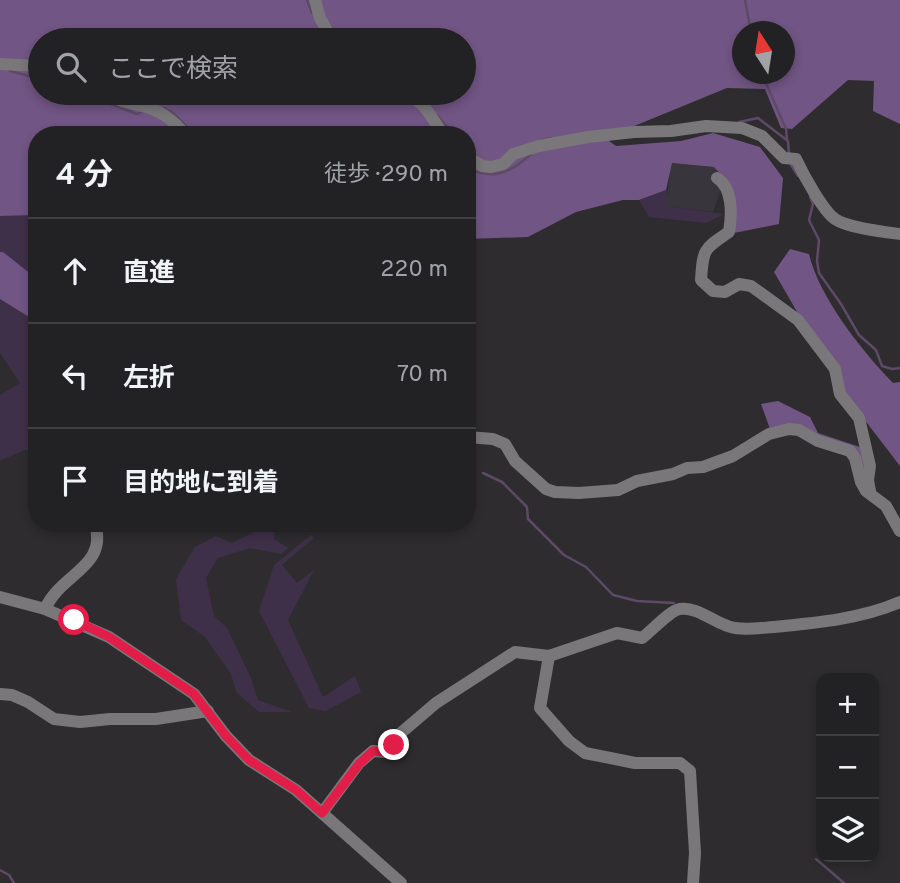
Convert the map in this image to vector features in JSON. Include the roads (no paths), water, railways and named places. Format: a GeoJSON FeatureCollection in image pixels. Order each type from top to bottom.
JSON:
{"type":"FeatureCollection","features":[{"type":"Feature","properties":{"kind":"street"},"geometry":{"type":"LineString","coordinates":[[315,0],[325,28]]}},
{"type":"Feature","properties":{"kind":"street"},"geometry":{"type":"LineString","coordinates":[[0,64],[28,65]]}},
{"type":"Feature","properties":{"kind":"street"},"geometry":{"type":"LineString","coordinates":[[135,105],[150,108],[171,119],[178,126]]}},
{"type":"Feature","properties":{"kind":"street"},"geometry":{"type":"LineString","coordinates":[[424,105],[437,126]]}},
{"type":"Feature","properties":{"kind":"street"},"geometry":{"type":"LineString","coordinates":[[476,162],[491,167],[503,164],[513,154],[533,147],[634,132],[706,126],[742,128],[762,136],[790,159],[836,220],[899,236]]}},
{"type":"Feature","properties":{"kind":"street"},"geometry":{"type":"LineString","coordinates":[[717,178],[723,181],[733,213],[729,232],[706,248],[702,259],[701,280],[713,291],[725,292],[740,285],[751,286],[798,320],[835,369],[840,394],[859,418],[870,466],[870,492]]}},
{"type":"Feature","properties":{"kind":"street"},"geometry":{"type":"LineString","coordinates":[[476,438],[493,439],[505,444],[514,461],[546,489],[579,493],[618,490],[637,481],[673,474],[687,468],[703,467],[733,456],[769,435],[789,429],[799,430],[850,452],[855,458],[866,491],[886,506],[900,531]]}},
{"type":"Feature","properties":{"kind":"street"},"geometry":{"type":"LineString","coordinates":[[45,609],[52,595],[85,566],[98,548],[97,532]]}},
{"type":"Feature","properties":{"kind":"street"},"geometry":{"type":"LineString","coordinates":[[0,597],[45,609],[109,637],[194,694],[249,760],[296,790],[401,883]]}},
{"type":"Feature","properties":{"kind":"street"},"geometry":{"type":"LineString","coordinates":[[322,813],[359,764],[373,751],[384,752],[394,745],[395,738],[436,703],[515,652],[549,656],[617,633],[642,638],[672,612],[681,608],[693,610],[733,628],[745,629],[812,623],[881,610],[900,602]]}},
{"type":"Feature","properties":{"kind":"street"},"geometry":{"type":"LineString","coordinates":[[549,656],[540,708],[569,741],[585,753],[635,763],[680,763],[690,771],[695,853],[693,883]]}},
{"type":"Feature","properties":{"kind":"street"},"geometry":{"type":"LineString","coordinates":[[0,694],[12,695],[28,702],[54,719],[80,722],[110,719],[133,721],[208,711]]}},
{"type":"Feature","properties":{"kind":"waterway"},"geometry":{"type":"LineString","coordinates":[[307,0],[312,13]]}},
{"type":"Feature","properties":{"kind":"waterway"},"geometry":{"type":"LineString","coordinates":[[745,0],[749,21]]}},
{"type":"Feature","properties":{"kind":"waterway"},"geometry":{"type":"LineString","coordinates":[[10,71],[28,76]]}},
{"type":"Feature","properties":{"kind":"waterway"},"geometry":{"type":"LineString","coordinates":[[766,84],[786,129],[787,139]]}},
{"type":"Feature","properties":{"kind":"waterway"},"geometry":{"type":"LineString","coordinates":[[113,105],[137,114],[143,111]]}},
{"type":"Feature","properties":{"kind":"waterway"},"geometry":{"type":"LineString","coordinates":[[164,108],[186,126]]}},
{"type":"Feature","properties":{"kind":"waterway"},"geometry":{"type":"LineString","coordinates":[[437,115],[446,126]]}},
{"type":"Feature","properties":{"kind":"waterway"},"geometry":{"type":"LineString","coordinates":[[739,122],[758,118],[788,141],[789,154]]}},
{"type":"Feature","properties":{"kind":"waterway"},"geometry":{"type":"LineString","coordinates":[[538,141],[551,138]]}},
{"type":"Feature","properties":{"kind":"waterway"},"geometry":{"type":"LineString","coordinates":[[476,171],[485,174],[501,173],[532,153]]}},
{"type":"Feature","properties":{"kind":"waterway"},"geometry":{"type":"LineString","coordinates":[[791,165],[798,176]]}},
{"type":"Feature","properties":{"kind":"waterway"},"geometry":{"type":"LineString","coordinates":[[810,197],[813,204],[809,220],[819,240],[819,273],[859,335],[876,350],[882,366],[900,368]]}},
{"type":"Feature","properties":{"kind":"waterway"},"geometry":{"type":"LineString","coordinates":[[483,473],[502,482],[527,507],[528,519],[564,555],[586,567],[613,595],[637,601],[674,603]]}},
{"type":"Feature","properties":{"kind":"waterway"},"geometry":{"type":"LineString","coordinates":[[820,862],[844,883]]}},
{"type":"Feature","properties":{"kind":"waterway"},"geometry":{"type":"LineString","coordinates":[[0,870],[9,875],[14,883]]}}]}
